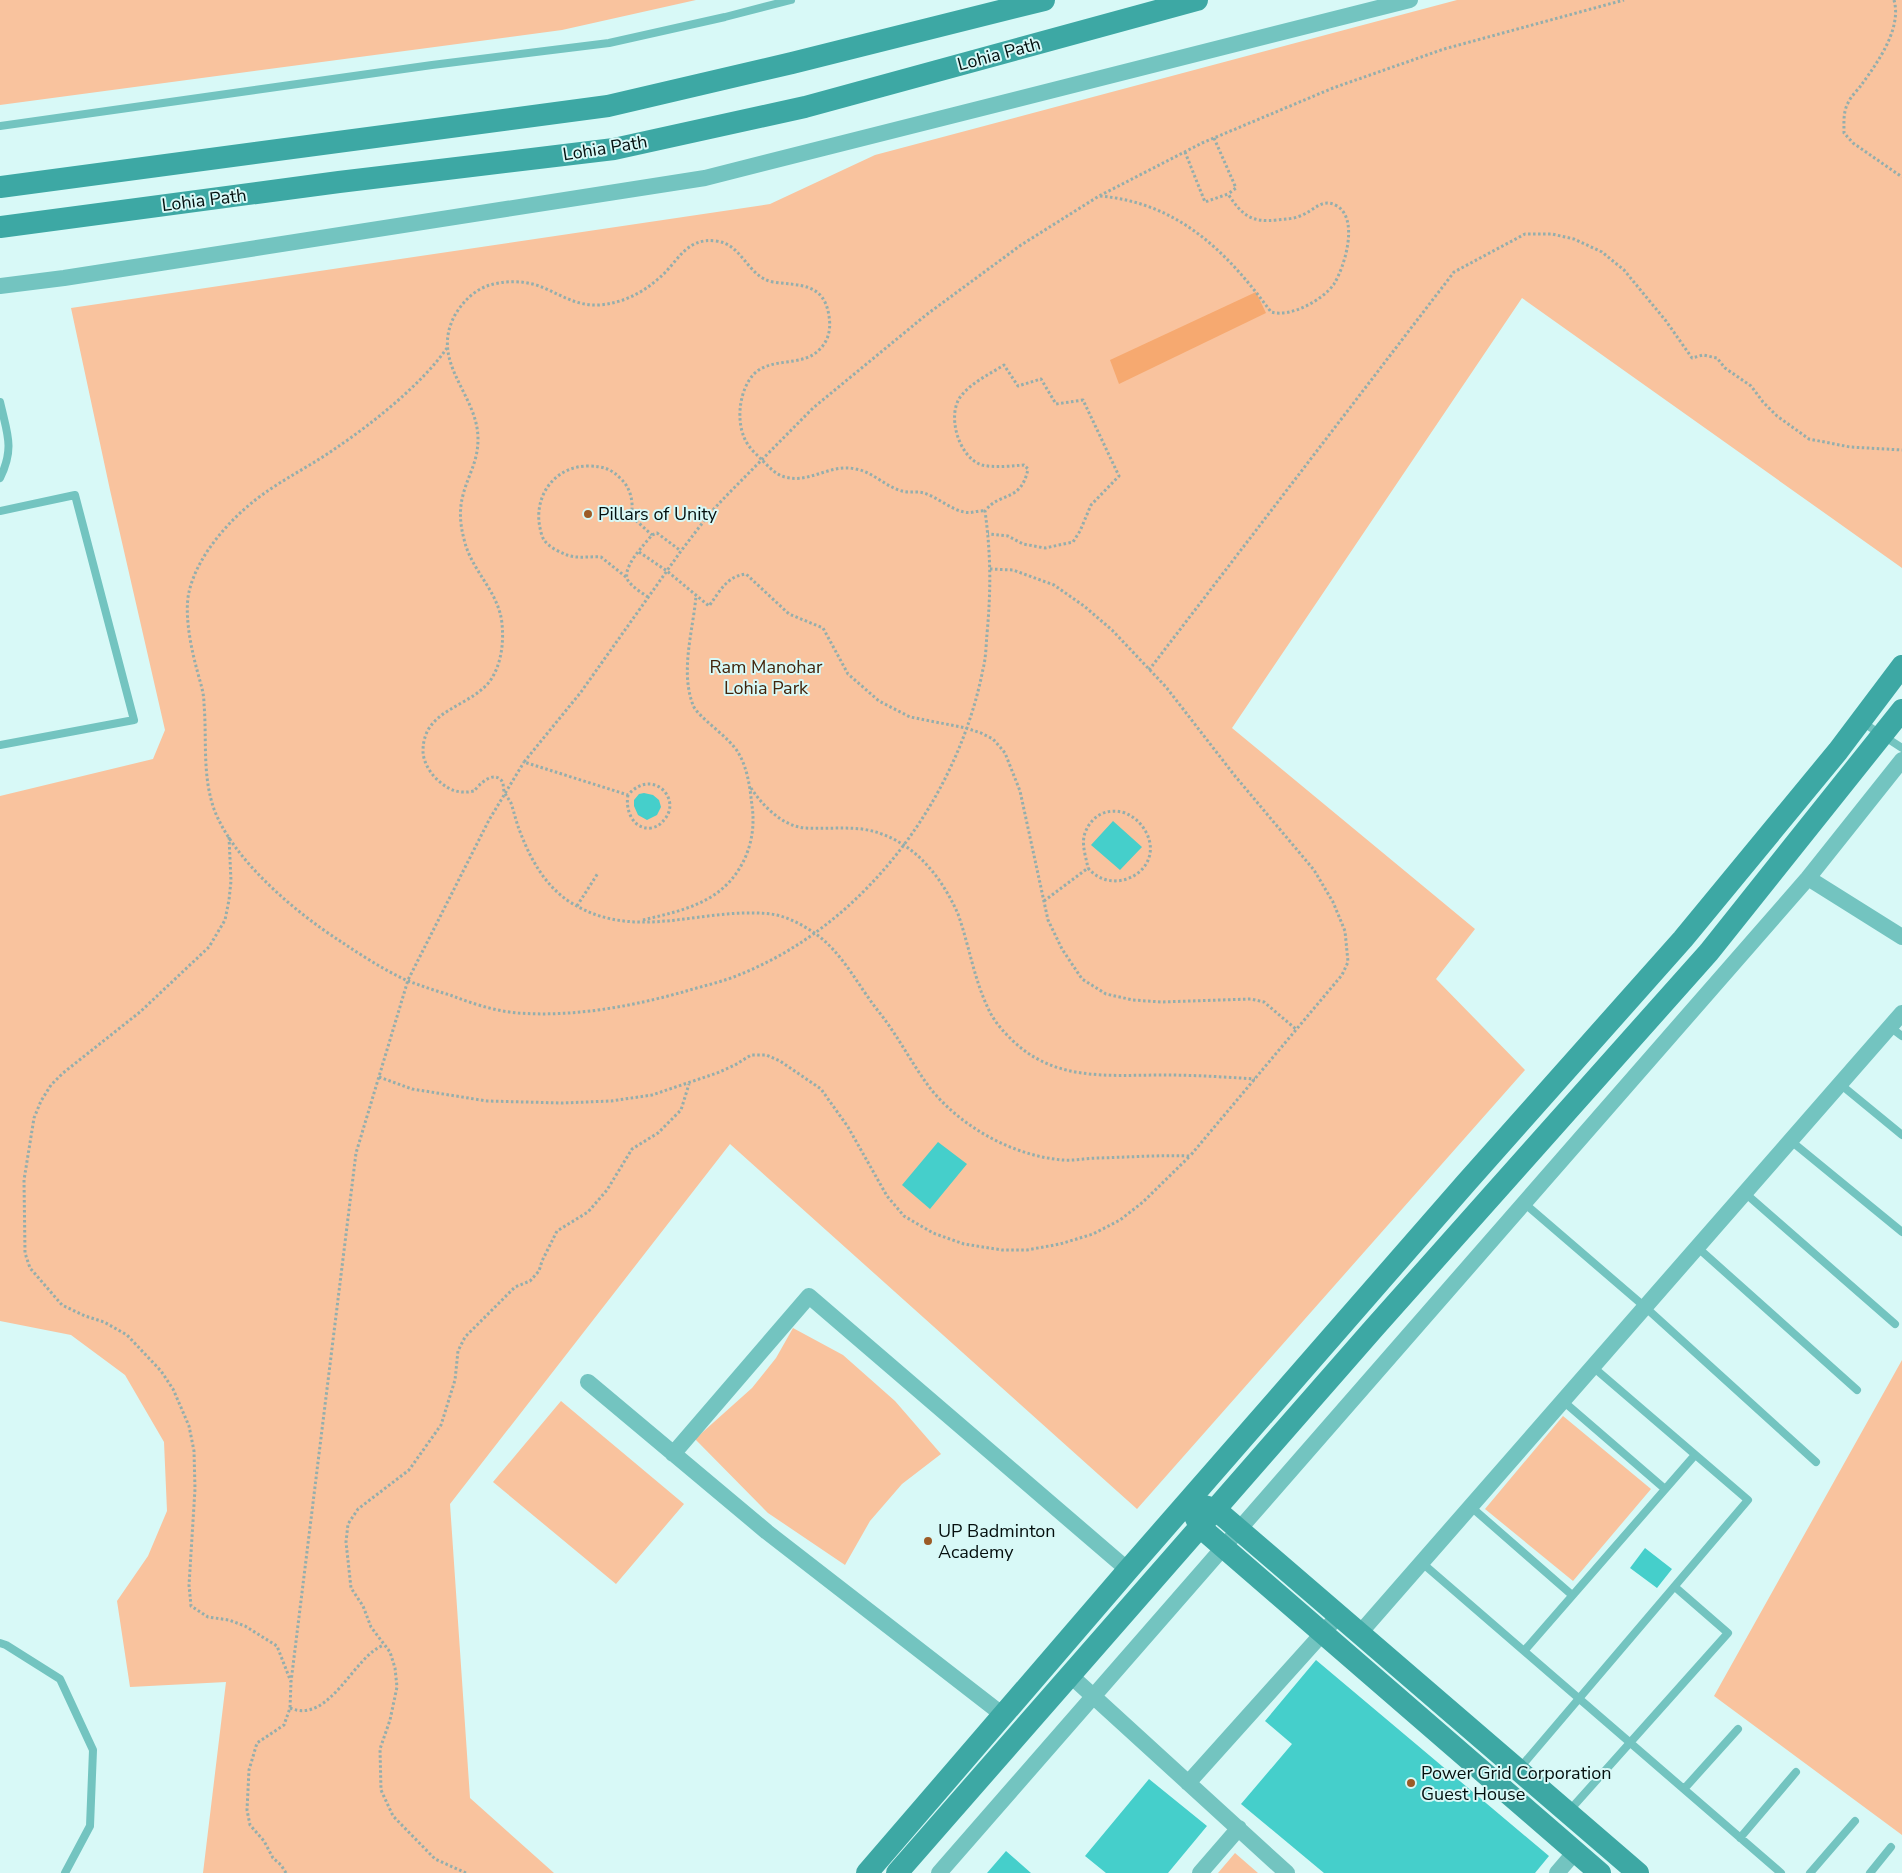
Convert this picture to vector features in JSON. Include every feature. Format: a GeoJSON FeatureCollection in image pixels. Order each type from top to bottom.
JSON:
{"type":"FeatureCollection","features":[{"type":"Feature","properties":{"kind":"street"},"geometry":{"type":"LineString","coordinates":[[0,187],[608,106],[792,63],[1044,0]]}},
{"type":"Feature","properties":{"kind":"street","name":"Lohia Path"},"geometry":{"type":"LineString","coordinates":[[0,226],[614,149],[805,107],[1197,0]]}},
{"type":"Feature","properties":{"kind":"street"},"geometry":{"type":"LineString","coordinates":[[0,286],[705,178],[1410,0]]}},
{"type":"Feature","properties":{"kind":"street"},"geometry":{"type":"LineString","coordinates":[[867,1873],[1002,1715],[1466,1183],[1683,939],[1838,751],[1902,666]]}},
{"type":"Feature","properties":{"kind":"street"},"geometry":{"type":"LineString","coordinates":[[897,1873],[1374,1328],[1709,952],[1902,710]]}},
{"type":"Feature","properties":{"kind":"street"},"geometry":{"type":"LineString","coordinates":[[939,1873],[1808,878],[1902,760]]}},
{"type":"Feature","properties":{"kind":"street"},"geometry":{"type":"LineString","coordinates":[[1808,878],[1902,936]]}},
{"type":"Feature","properties":{"kind":"street"},"geometry":{"type":"LineString","coordinates":[[1360,1633],[1840,1084],[1896,1032],[1902,1013]]}},
{"type":"Feature","properties":{"kind":"street"},"geometry":{"type":"LineString","coordinates":[[673,1454],[809,1296],[1128,1570]]}},
{"type":"Feature","properties":{"kind":"street"},"geometry":{"type":"LineString","coordinates":[[588,1382],[767,1532],[1002,1715]]}},
{"type":"Feature","properties":{"kind":"street"},"geometry":{"type":"LineString","coordinates":[[1188,1502],[1216,1509],[1638,1873]]}},
{"type":"Feature","properties":{"kind":"street"},"geometry":{"type":"LineString","coordinates":[[1188,1502],[1200,1527],[1600,1873]]}},
{"type":"Feature","properties":{"kind":"street"},"geometry":{"type":"LineString","coordinates":[[1188,1783],[1339,1615]]}},
{"type":"Feature","properties":{"kind":"street"},"geometry":{"type":"LineString","coordinates":[[1070,1675],[1287,1873]]}},
{"type":"Feature","properties":{"kind":"street"},"geometry":{"type":"LineString","coordinates":[[1200,1873],[1239,1828]]}},
{"type":"Feature","properties":{"kind":"street"},"geometry":{"type":"LineString","coordinates":[[1557,1873],[1576,1852]]}},
{"type":"Feature","properties":{"kind":"lane"},"geometry":{"type":"LineString","coordinates":[[0,126],[432,65],[609,43],[791,0]]}},
{"type":"Feature","properties":{"kind":"lane"},"geometry":{"type":"LineString","coordinates":[[0,402],[10,446],[7,464],[0,478]]}},
{"type":"Feature","properties":{"kind":"lane"},"geometry":{"type":"LineString","coordinates":[[0,511],[75,495],[134,720],[0,745]]}},
{"type":"Feature","properties":{"kind":"lane"},"geometry":{"type":"LineString","coordinates":[[1860,721],[1902,748]]}},
{"type":"Feature","properties":{"kind":"lane"},"geometry":{"type":"LineString","coordinates":[[1840,1084],[1902,1135]]}},
{"type":"Feature","properties":{"kind":"lane"},"geometry":{"type":"LineString","coordinates":[[1791,1140],[1902,1232]]}},
{"type":"Feature","properties":{"kind":"lane"},"geometry":{"type":"LineString","coordinates":[[1744,1193],[1895,1324]]}},
{"type":"Feature","properties":{"kind":"lane"},"geometry":{"type":"LineString","coordinates":[[1524,1203],[1645,1307],[1816,1462]]}},
{"type":"Feature","properties":{"kind":"lane"},"geometry":{"type":"LineString","coordinates":[[1697,1247],[1858,1390]]}},
{"type":"Feature","properties":{"kind":"lane"},"geometry":{"type":"LineString","coordinates":[[1519,1770],[1748,1500],[1593,1367]]}},
{"type":"Feature","properties":{"kind":"lane"},"geometry":{"type":"LineString","coordinates":[[1563,1401],[1665,1488]]}},
{"type":"Feature","properties":{"kind":"lane"},"geometry":{"type":"LineString","coordinates":[[1524,1651],[1695,1455]]}},
{"type":"Feature","properties":{"kind":"lane"},"geometry":{"type":"LineString","coordinates":[[1470,1506],[1572,1595]]}},
{"type":"Feature","properties":{"kind":"lane"},"geometry":{"type":"LineString","coordinates":[[1421,1562],[1781,1873]]}},
{"type":"Feature","properties":{"kind":"lane"},"geometry":{"type":"LineString","coordinates":[[1568,1812],[1728,1633],[1675,1586]]}},
{"type":"Feature","properties":{"kind":"lane"},"geometry":{"type":"LineString","coordinates":[[0,1643],[60,1680],[93,1750],[90,1826],[64,1873]]}},
{"type":"Feature","properties":{"kind":"lane"},"geometry":{"type":"LineString","coordinates":[[1684,1789],[1738,1729]]}},
{"type":"Feature","properties":{"kind":"lane"},"geometry":{"type":"LineString","coordinates":[[1740,1838],[1796,1772]]}},
{"type":"Feature","properties":{"kind":"lane"},"geometry":{"type":"LineString","coordinates":[[1810,1873],[1855,1821]]}},
{"type":"Feature","properties":{"kind":"lane"},"geometry":{"type":"LineString","coordinates":[[1870,1873],[1891,1847]]}},
{"type":"Feature","properties":{"kind":"path"},"geometry":{"type":"LineString","coordinates":[[286,1873],[273,1858],[264,1841],[250,1825],[247,1810],[249,1770],[257,1743],[284,1725],[290,1708],[356,1153],[408,980],[505,793],[524,762],[581,692],[710,513],[813,408],[926,315],[1021,245],[1099,196],[1185,152],[1333,88],[1444,48],[1624,0]]}},
{"type":"Feature","properties":{"kind":"path"},"geometry":{"type":"LineString","coordinates":[[1894,0],[1897,6],[1896,27],[1879,60],[1848,102],[1843,120],[1844,133],[1853,143],[1902,177]]}},
{"type":"Feature","properties":{"kind":"path"},"geometry":{"type":"LineString","coordinates":[[1185,152],[1205,202],[1228,194],[1236,188],[1214,138]]}},
{"type":"Feature","properties":{"kind":"path"},"geometry":{"type":"LineString","coordinates":[[1099,196],[1117,197],[1138,203],[1187,224],[1212,243],[1240,272],[1271,312],[1287,314],[1324,295],[1334,283],[1348,241],[1348,219],[1344,211],[1330,202],[1318,204],[1300,216],[1289,219],[1259,221],[1246,216],[1228,194]]}},
{"type":"Feature","properties":{"kind":"path"},"geometry":{"type":"LineString","coordinates":[[1149,670],[1454,272],[1524,234],[1552,234],[1574,240],[1602,252],[1624,270],[1651,302],[1692,358],[1703,355],[1717,358],[1725,368],[1751,386],[1762,402],[1777,416],[1809,439],[1850,447],[1902,450]]}},
{"type":"Feature","properties":{"kind":"path"},"geometry":{"type":"LineString","coordinates":[[985,511],[964,512],[925,493],[900,491],[875,476],[855,468],[832,468],[808,477],[789,478],[782,477],[762,460],[744,437],[740,400],[745,389],[753,376],[765,366],[790,362],[815,354],[828,339],[830,319],[828,309],[820,294],[798,284],[767,281],[754,272],[744,256],[726,243],[714,240],[700,241],[687,247],[666,272],[643,290],[631,298],[604,304],[587,305],[574,303],[539,286],[524,282],[493,284],[480,288],[458,310],[448,332],[447,348],[452,370],[474,412],[478,432],[477,457],[462,498],[460,514],[467,552],[492,592],[500,613],[502,640],[500,660],[489,682],[468,700],[436,718],[426,732],[423,753],[424,762],[438,781],[453,790],[474,791],[482,782],[493,777],[502,781],[518,829],[528,851],[552,888],[577,906],[611,919],[657,923],[741,914],[773,914],[790,919],[815,933],[847,966],[890,1026],[931,1089],[948,1107],[972,1126],[993,1139],[1033,1155],[1064,1160],[1149,1155],[1190,1156]]}},
{"type":"Feature","properties":{"kind":"path"},"geometry":{"type":"LineString","coordinates":[[447,348],[437,362],[420,379],[365,426],[337,448],[264,493],[229,524],[214,540],[199,566],[189,591],[188,608],[195,666],[204,693],[206,728],[204,755],[208,788],[214,809],[229,836],[267,883],[307,918],[366,958],[408,980],[474,1004],[514,1013],[564,1014],[600,1010],[654,1000],[739,975],[769,961],[825,927],[866,890],[883,872],[931,806],[952,764],[966,728],[984,667],[991,588],[985,511]]}},
{"type":"Feature","properties":{"kind":"path"},"geometry":{"type":"LineString","coordinates":[[985,511],[994,502],[1019,490],[1026,480],[1028,469],[1024,465],[991,466],[972,460],[956,436],[955,418],[960,398],[974,384],[1004,365],[1018,386],[1041,379],[1056,404],[1083,400],[1119,476],[1091,506],[1073,542],[1045,548],[1023,544],[1008,536],[988,534]]}},
{"type":"Feature","properties":{"kind":"path"},"geometry":{"type":"LineString","coordinates":[[648,597],[629,583],[626,577],[601,557],[569,556],[548,544],[541,532],[539,519],[541,499],[544,491],[557,476],[572,468],[594,466],[609,469],[621,478],[630,492],[631,516],[652,535]]}},
{"type":"Feature","properties":{"kind":"path"},"geometry":{"type":"LineString","coordinates":[[626,577],[627,568],[652,535],[657,533],[681,551]]}},
{"type":"Feature","properties":{"kind":"path"},"geometry":{"type":"LineString","coordinates":[[638,552],[667,571],[709,606],[724,585],[735,575],[746,574],[789,614],[822,628],[848,674],[878,702],[910,718],[966,728],[993,739],[1005,753],[1020,791],[1048,920],[1058,942],[1082,979],[1106,994],[1133,1000],[1160,1002],[1251,999],[1264,1002],[1297,1030]]}},
{"type":"Feature","properties":{"kind":"path"},"geometry":{"type":"LineString","coordinates":[[379,1077],[412,1089],[487,1101],[518,1103],[611,1101],[652,1095],[689,1083],[736,1064],[751,1055],[766,1055],[780,1061],[821,1089],[848,1127],[887,1196],[904,1216],[934,1234],[964,1244],[1002,1250],[1027,1250],[1060,1244],[1093,1234],[1120,1220],[1143,1202],[1190,1156],[1332,990],[1348,962],[1348,944],[1341,918],[1314,870],[1235,776],[1166,687],[1098,617],[1054,585],[1013,570],[990,569]]}},
{"type":"Feature","properties":{"kind":"path"},"geometry":{"type":"LineString","coordinates":[[637,922],[671,914],[710,898],[741,868],[750,849],[754,820],[751,788],[740,755],[732,743],[693,707],[688,686],[688,668],[696,595]]}},
{"type":"Feature","properties":{"kind":"path"},"geometry":{"type":"LineString","coordinates":[[524,762],[628,795]]}},
{"type":"Feature","properties":{"kind":"path"},"geometry":{"type":"LineString","coordinates":[[652,784],[658,786],[664,790],[670,802],[667,817],[658,826],[650,828],[639,825],[629,815],[626,803],[628,795],[634,788],[640,785],[652,784]]}},
{"type":"Feature","properties":{"kind":"path"},"geometry":{"type":"LineString","coordinates":[[751,788],[769,810],[791,824],[803,828],[862,829],[889,836],[903,844],[928,864],[952,901],[965,934],[988,1009],[997,1024],[1024,1052],[1042,1063],[1063,1070],[1093,1075],[1201,1076],[1255,1079]]}},
{"type":"Feature","properties":{"kind":"path"},"geometry":{"type":"LineString","coordinates":[[1110,811],[1124,813],[1136,819],[1143,826],[1149,838],[1151,849],[1148,861],[1142,870],[1115,882],[1094,875],[1088,868],[1084,850],[1084,834],[1099,814],[1110,811]]}},
{"type":"Feature","properties":{"kind":"path"},"geometry":{"type":"LineString","coordinates":[[229,836],[231,881],[229,900],[225,920],[209,947],[140,1012],[63,1073],[51,1085],[41,1101],[34,1118],[24,1180],[25,1253],[30,1268],[62,1305],[85,1316],[104,1322],[127,1335],[161,1371],[173,1389],[189,1426],[194,1451],[195,1488],[189,1585],[191,1606],[208,1617],[229,1620],[245,1626],[277,1646],[292,1682]]}},
{"type":"Feature","properties":{"kind":"path"},"geometry":{"type":"LineString","coordinates":[[1044,901],[1088,868]]}},
{"type":"Feature","properties":{"kind":"path"},"geometry":{"type":"LineString","coordinates":[[577,906],[598,873]]}},
{"type":"Feature","properties":{"kind":"path"},"geometry":{"type":"LineString","coordinates":[[466,1873],[436,1859],[393,1816],[381,1790],[380,1749],[390,1720],[397,1687],[395,1668],[390,1652],[372,1627],[363,1606],[351,1588],[346,1542],[348,1524],[358,1509],[409,1470],[441,1425],[456,1380],[458,1351],[465,1336],[516,1287],[530,1281],[538,1272],[557,1231],[588,1212],[607,1190],[632,1149],[658,1133],[681,1110],[689,1083]]}},
{"type":"Feature","properties":{"kind":"path"},"geometry":{"type":"LineString","coordinates":[[290,1708],[298,1712],[313,1709],[329,1698],[350,1678],[375,1648],[384,1645]]}},
{"type":"Feature","properties":{"kind":"green space"},"geometry":{"type":"Polygon","coordinates":[[[0,0],[696,0],[562,30],[0,105],[0,0]]]}},
{"type":"Feature","properties":{"kind":"green space","name":"Ram Manohar Lohia Park"},"geometry":{"type":"Polygon","coordinates":[[[1457,0],[1902,0],[1902,568],[1522,298],[1232,728],[1475,929],[1436,979],[1525,1070],[1137,1509],[730,1144],[450,1504],[470,1798],[554,1873],[203,1873],[226,1682],[130,1687],[117,1601],[148,1556],[167,1511],[164,1442],[125,1375],[71,1335],[0,1321],[0,796],[153,759],[165,730],[110,490],[71,308],[770,204],[875,155],[1457,0]]]}},
{"type":"Feature","properties":{"kind":"green space"},"geometry":{"type":"Polygon","coordinates":[[[793,1328],[843,1355],[895,1401],[941,1454],[902,1484],[870,1521],[845,1565],[768,1513],[695,1439],[752,1388],[776,1358],[793,1328]]]}},
{"type":"Feature","properties":{"kind":"green space"},"geometry":{"type":"Polygon","coordinates":[[[1902,1360],[1902,1835],[1714,1696],[1902,1360]]]}},
{"type":"Feature","properties":{"kind":"green space"},"geometry":{"type":"Polygon","coordinates":[[[561,1401],[684,1504],[616,1584],[493,1482],[561,1401]]]}},
{"type":"Feature","properties":{"kind":"green space"},"geometry":{"type":"Polygon","coordinates":[[[1563,1416],[1651,1489],[1573,1581],[1485,1509],[1563,1416]]]}},
{"type":"Feature","properties":{"kind":"green space"},"geometry":{"type":"Polygon","coordinates":[[[1235,1853],[1258,1873],[1218,1873],[1235,1853]]]}},
{"type":"Feature","properties":{"kind":"shaded area"},"geometry":{"type":"Polygon","coordinates":[[[1256,292],[1266,313],[1119,384],[1110,360],[1256,292]]]}},
{"type":"Feature","properties":{"kind":"building"},"geometry":{"type":"Polygon","coordinates":[[[639,794],[653,795],[659,800],[661,807],[657,815],[647,820],[638,815],[634,806],[634,800],[639,794]]]}},
{"type":"Feature","properties":{"kind":"building"},"geometry":{"type":"Polygon","coordinates":[[[1113,821],[1142,847],[1120,870],[1091,845],[1113,821]]]}},
{"type":"Feature","properties":{"kind":"building"},"geometry":{"type":"Polygon","coordinates":[[[938,1142],[967,1164],[930,1209],[902,1185],[938,1142]]]}},
{"type":"Feature","properties":{"kind":"building"},"geometry":{"type":"Polygon","coordinates":[[[1645,1548],[1672,1569],[1657,1588],[1630,1568],[1645,1548]]]}},
{"type":"Feature","properties":{"kind":"building"},"geometry":{"type":"Polygon","coordinates":[[[1316,1660],[1549,1856],[1535,1873],[1324,1873],[1241,1804],[1292,1744],[1265,1721],[1316,1660]]]}},
{"type":"Feature","properties":{"kind":"building"},"geometry":{"type":"Polygon","coordinates":[[[1149,1779],[1207,1826],[1168,1873],[1106,1873],[1085,1856],[1149,1779]]]}},
{"type":"Feature","properties":{"kind":"building"},"geometry":{"type":"Polygon","coordinates":[[[1006,1851],[1031,1873],[987,1873],[1006,1851]]]}},
{"type":"Feature","properties":{"kind":"place","name":"Pillars of Unity"},"geometry":{"type":"Point","coordinates":[588,514]}},
{"type":"Feature","properties":{"kind":"place","name":"UP Badminton Academy"},"geometry":{"type":"Point","coordinates":[928,1541]}},
{"type":"Feature","properties":{"kind":"place","name":"Power Grid Corporation Guest House"},"geometry":{"type":"Point","coordinates":[1411,1783]}}]}
